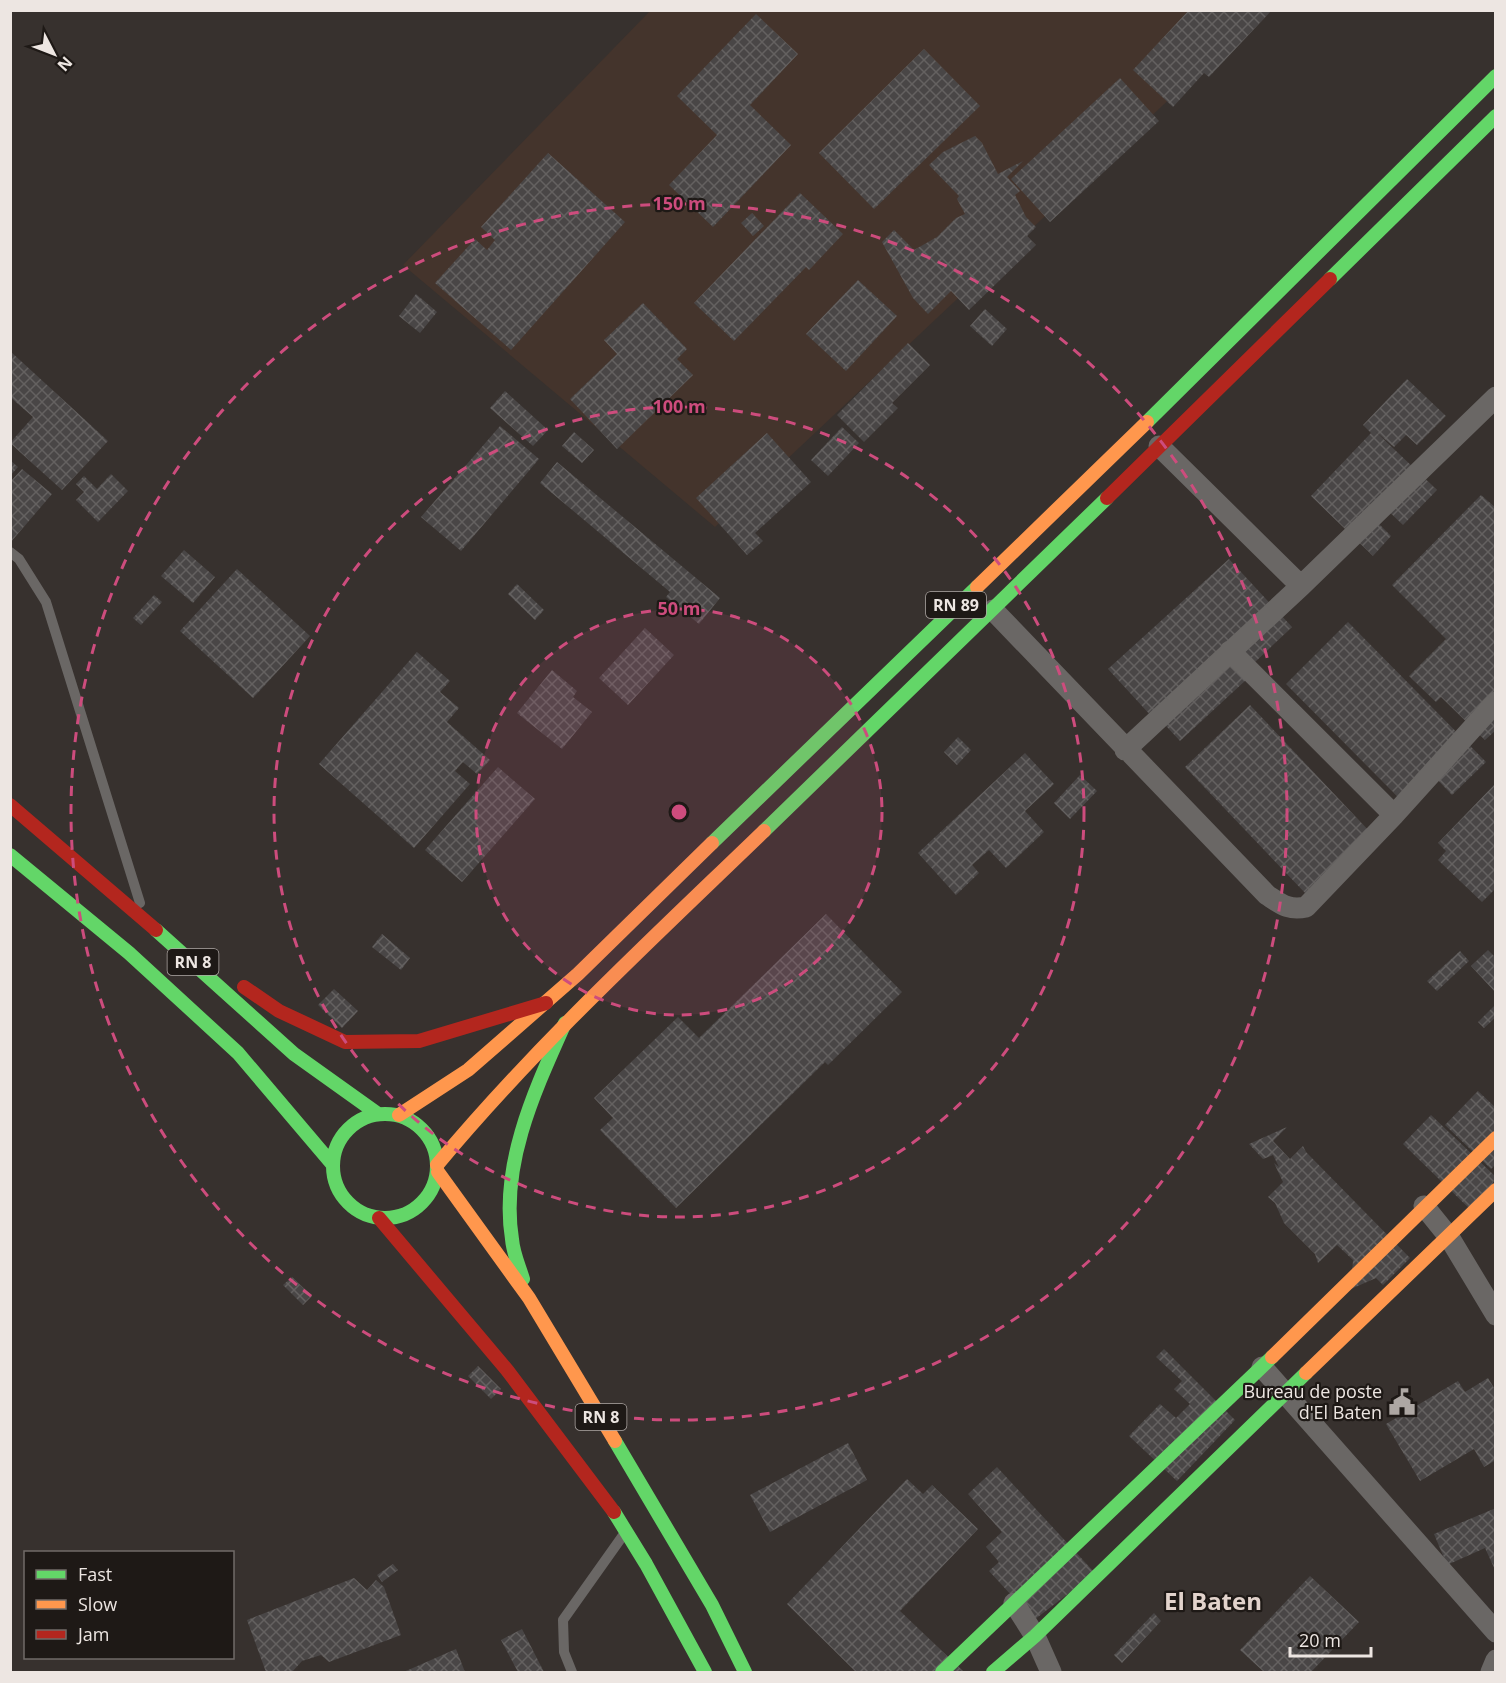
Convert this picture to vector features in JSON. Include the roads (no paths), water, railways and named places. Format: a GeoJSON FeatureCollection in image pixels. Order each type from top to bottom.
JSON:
{"type":"FeatureCollection","features":[{"type":"Feature","properties":{"kind":"main road","name":"RN 89"},"geometry":{"type":"LineString","coordinates":[[399,1115],[468,1070],[546,1003],[1262,309],[1496,76]]}},
{"type":"Feature","properties":{"kind":"main road"},"geometry":{"type":"LineString","coordinates":[[437,1169],[437,1154],[429,1136],[416,1123],[399,1115],[378,1114],[355,1123],[346,1131],[334,1153],[336,1184],[345,1200],[360,1212],[379,1218],[395,1218],[411,1212],[428,1195],[437,1169],[484,1109],[565,1023],[993,610],[1496,116]]}},
{"type":"Feature","properties":{"kind":"main road"},"geometry":{"type":"LineString","coordinates":[[1087,478],[1106,498]]}},
{"type":"Feature","properties":{"kind":"main road","name":"RN 8"},"geometry":{"type":"LineString","coordinates":[[10,806],[174,945],[294,1054],[378,1114]]}},
{"type":"Feature","properties":{"kind":"main road","name":"RN 8"},"geometry":{"type":"LineString","coordinates":[[10,855],[129,953],[238,1053],[333,1165]]}},
{"type":"Feature","properties":{"kind":"main road"},"geometry":{"type":"LineString","coordinates":[[174,945],[226,975],[279,1011],[345,1042],[419,1041],[546,1003]]}},
{"type":"Feature","properties":{"kind":"main road"},"geometry":{"type":"LineString","coordinates":[[529,1298],[511,1237],[511,1189],[520,1131],[532,1093],[565,1023]]}},
{"type":"Feature","properties":{"kind":"main road"},"geometry":{"type":"LineString","coordinates":[[942,1672],[1262,1367],[1496,1138]]}},
{"type":"Feature","properties":{"kind":"main road","name":"RN 8"},"geometry":{"type":"LineString","coordinates":[[437,1169],[529,1298],[712,1605],[745,1672]]}},
{"type":"Feature","properties":{"kind":"main road"},"geometry":{"type":"LineString","coordinates":[[993,1672],[1035,1636],[1496,1190]]}},
{"type":"Feature","properties":{"kind":"main road","name":"RN 8"},"geometry":{"type":"LineString","coordinates":[[379,1218],[459,1310],[561,1439],[626,1531],[705,1672]]}},
{"type":"Feature","properties":{"kind":"street"},"geometry":{"type":"LineString","coordinates":[[1125,750],[1301,586],[1494,400]]}},
{"type":"Feature","properties":{"kind":"street"},"geometry":{"type":"LineString","coordinates":[[1159,446],[1301,586]]}},
{"type":"Feature","properties":{"kind":"street"},"geometry":{"type":"LineString","coordinates":[[993,610],[1125,750],[1267,895],[1293,910],[1306,907],[1394,815],[1496,702]]}},
{"type":"Feature","properties":{"kind":"street"},"geometry":{"type":"LineString","coordinates":[[1230,651],[1394,815]]}},
{"type":"Feature","properties":{"kind":"street"},"geometry":{"type":"LineString","coordinates":[[1424,1206],[1449,1237],[1495,1312]]}},
{"type":"Feature","properties":{"kind":"street"},"geometry":{"type":"LineString","coordinates":[[1262,1367],[1496,1632]]}},
{"type":"Feature","properties":{"kind":"street"},"geometry":{"type":"LineString","coordinates":[[1014,1603],[1035,1636],[1051,1672]]}},
{"type":"Feature","properties":{"kind":"street"},"geometry":{"type":"LineString","coordinates":[[1491,1672],[1496,1660]]}},
{"type":"Feature","properties":{"kind":"lane"},"geometry":{"type":"LineString","coordinates":[[10,552],[19,558],[46,602],[145,920]]}},
{"type":"Feature","properties":{"kind":"lane"},"geometry":{"type":"LineString","coordinates":[[572,1672],[564,1652],[562,1620],[626,1531]]}},
{"type":"Feature","properties":{"kind":"place","name":"Bureau de poste d'El Baten"},"geometry":{"type":"Point","coordinates":[1402,1402]}},
{"type":"Feature","properties":{"kind":"district","name":"El Baten"},"geometry":{"type":"Point","coordinates":[1213,1602]}}]}
